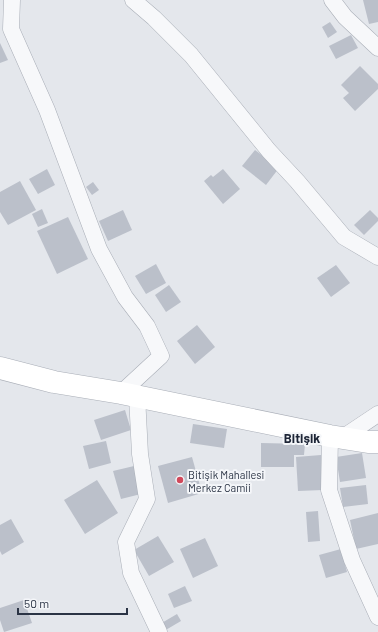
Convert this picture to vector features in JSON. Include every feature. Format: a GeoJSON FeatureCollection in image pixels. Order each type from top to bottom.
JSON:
{"type":"FeatureCollection","features":[{"type":"Feature","properties":{"kind":"street"},"geometry":{"type":"LineString","coordinates":[[12,0],[6,27],[47,110],[99,249],[125,297],[147,326],[161,356],[129,395],[147,499],[126,542],[131,573],[159,632]]}},
{"type":"Feature","properties":{"kind":"street"},"geometry":{"type":"LineString","coordinates":[[133,0],[192,55],[269,151],[297,181],[344,237],[378,257]]}},
{"type":"Feature","properties":{"kind":"street"},"geometry":{"type":"LineString","coordinates":[[332,0],[345,17],[378,48]]}},
{"type":"Feature","properties":{"kind":"street"},"geometry":{"type":"LineString","coordinates":[[0,368],[54,382],[129,395],[336,437],[378,442]]}},
{"type":"Feature","properties":{"kind":"street"},"geometry":{"type":"LineString","coordinates":[[336,437],[378,414]]}},
{"type":"Feature","properties":{"kind":"street"},"geometry":{"type":"LineString","coordinates":[[336,437],[329,490],[352,560],[378,617]]}},
{"type":"Feature","properties":{"kind":"building"},"geometry":{"type":"Polygon","coordinates":[[[363,0],[378,0],[378,22],[369,24],[363,0]]]}},
{"type":"Feature","properties":{"kind":"building"},"geometry":{"type":"Polygon","coordinates":[[[330,22],[337,32],[328,38],[322,27],[330,22]]]}},
{"type":"Feature","properties":{"kind":"building"},"geometry":{"type":"Polygon","coordinates":[[[351,35],[358,48],[336,59],[329,46],[351,35]]]}},
{"type":"Feature","properties":{"kind":"building"},"geometry":{"type":"Polygon","coordinates":[[[0,43],[8,60],[0,63],[0,43]]]}},
{"type":"Feature","properties":{"kind":"building"},"geometry":{"type":"Polygon","coordinates":[[[360,66],[378,84],[378,89],[355,111],[343,98],[349,93],[341,85],[360,66]]]}},
{"type":"Feature","properties":{"kind":"building"},"geometry":{"type":"Polygon","coordinates":[[[255,150],[279,168],[266,185],[242,166],[255,150]]]}},
{"type":"Feature","properties":{"kind":"building"},"geometry":{"type":"Polygon","coordinates":[[[47,169],[55,185],[38,194],[29,179],[47,169]]]}},
{"type":"Feature","properties":{"kind":"building"},"geometry":{"type":"Polygon","coordinates":[[[223,169],[240,189],[223,204],[204,181],[211,175],[213,177],[223,169]]]}},
{"type":"Feature","properties":{"kind":"building"},"geometry":{"type":"Polygon","coordinates":[[[20,181],[36,210],[8,225],[0,212],[0,192],[20,181]]]}},
{"type":"Feature","properties":{"kind":"building"},"geometry":{"type":"Polygon","coordinates":[[[93,182],[99,190],[92,195],[86,187],[93,182]]]}},
{"type":"Feature","properties":{"kind":"building"},"geometry":{"type":"Polygon","coordinates":[[[42,209],[48,223],[38,227],[32,214],[42,209]]]}},
{"type":"Feature","properties":{"kind":"building"},"geometry":{"type":"Polygon","coordinates":[[[123,210],[132,230],[108,241],[99,221],[123,210]]]}},
{"type":"Feature","properties":{"kind":"building"},"geometry":{"type":"Polygon","coordinates":[[[370,210],[378,218],[378,221],[364,235],[354,225],[370,210]]]}},
{"type":"Feature","properties":{"kind":"building"},"geometry":{"type":"Polygon","coordinates":[[[68,217],[88,259],[57,274],[37,231],[68,217]]]}},
{"type":"Feature","properties":{"kind":"building"},"geometry":{"type":"Polygon","coordinates":[[[156,264],[166,283],[146,294],[135,276],[156,264]]]}},
{"type":"Feature","properties":{"kind":"building"},"geometry":{"type":"Polygon","coordinates":[[[336,265],[350,283],[331,297],[317,278],[336,265]]]}},
{"type":"Feature","properties":{"kind":"building"},"geometry":{"type":"Polygon","coordinates":[[[169,285],[181,302],[166,312],[155,295],[169,285]]]}},
{"type":"Feature","properties":{"kind":"building"},"geometry":{"type":"Polygon","coordinates":[[[197,325],[215,347],[195,364],[177,341],[197,325]]]}},
{"type":"Feature","properties":{"kind":"building"},"geometry":{"type":"Polygon","coordinates":[[[125,410],[131,430],[101,440],[94,420],[125,410]]]}},
{"type":"Feature","properties":{"kind":"building"},"geometry":{"type":"Polygon","coordinates":[[[193,424],[227,429],[224,448],[190,443],[193,424]]]}},
{"type":"Feature","properties":{"kind":"building"},"geometry":{"type":"Polygon","coordinates":[[[106,441],[111,463],[89,469],[83,446],[106,441]]]}},
{"type":"Feature","properties":{"kind":"building"},"geometry":{"type":"Polygon","coordinates":[[[261,443],[305,444],[304,455],[294,455],[294,467],[261,467],[261,443]]]}},
{"type":"Feature","properties":{"kind":"building"},"geometry":{"type":"Polygon","coordinates":[[[362,453],[366,478],[340,482],[336,457],[362,453]]]}},
{"type":"Feature","properties":{"kind":"building"},"geometry":{"type":"Polygon","coordinates":[[[321,455],[323,490],[298,491],[296,457],[321,455]]]}},
{"type":"Feature","properties":{"kind":"building","name":"Bitişik Mahallesi Merkez Camii"},"geometry":{"type":"Polygon","coordinates":[[[192,457],[202,493],[168,503],[158,466],[192,457]]]}},
{"type":"Feature","properties":{"kind":"building"},"geometry":{"type":"Polygon","coordinates":[[[134,466],[141,494],[121,499],[113,471],[134,466]]]}},
{"type":"Feature","properties":{"kind":"building"},"geometry":{"type":"Polygon","coordinates":[[[97,480],[118,513],[85,534],[64,500],[97,480]]]}},
{"type":"Feature","properties":{"kind":"building"},"geometry":{"type":"Polygon","coordinates":[[[366,485],[368,504],[343,507],[340,488],[366,485]]]}},
{"type":"Feature","properties":{"kind":"building"},"geometry":{"type":"Polygon","coordinates":[[[318,511],[320,541],[308,542],[306,512],[318,511]]]}},
{"type":"Feature","properties":{"kind":"building"},"geometry":{"type":"Polygon","coordinates":[[[378,513],[378,544],[356,549],[350,520],[378,513]]]}},
{"type":"Feature","properties":{"kind":"building"},"geometry":{"type":"Polygon","coordinates":[[[11,519],[24,542],[2,555],[0,551],[0,525],[11,519]]]}},
{"type":"Feature","properties":{"kind":"building"},"geometry":{"type":"Polygon","coordinates":[[[158,536],[174,562],[149,576],[134,550],[158,536]]]}},
{"type":"Feature","properties":{"kind":"building"},"geometry":{"type":"Polygon","coordinates":[[[205,538],[218,566],[193,578],[180,549],[205,538]]]}},
{"type":"Feature","properties":{"kind":"building"},"geometry":{"type":"Polygon","coordinates":[[[341,549],[347,572],[326,578],[319,555],[341,549]]]}},
{"type":"Feature","properties":{"kind":"building"},"geometry":{"type":"Polygon","coordinates":[[[185,586],[192,601],[174,608],[168,594],[185,586]]]}},
{"type":"Feature","properties":{"kind":"building"},"geometry":{"type":"Polygon","coordinates":[[[24,600],[32,623],[4,632],[0,620],[0,608],[24,600]]]}},
{"type":"Feature","properties":{"kind":"building"},"geometry":{"type":"Polygon","coordinates":[[[177,614],[181,621],[164,631],[160,624],[177,614]]]}},
{"type":"Feature","properties":{"kind":"place","name":"Bitişik Mahallesi Merkez Camii"},"geometry":{"type":"Point","coordinates":[180,480]}},
{"type":"Feature","properties":{"kind":"district","name":"Bitişik"},"geometry":{"type":"Point","coordinates":[302,438]}}]}
